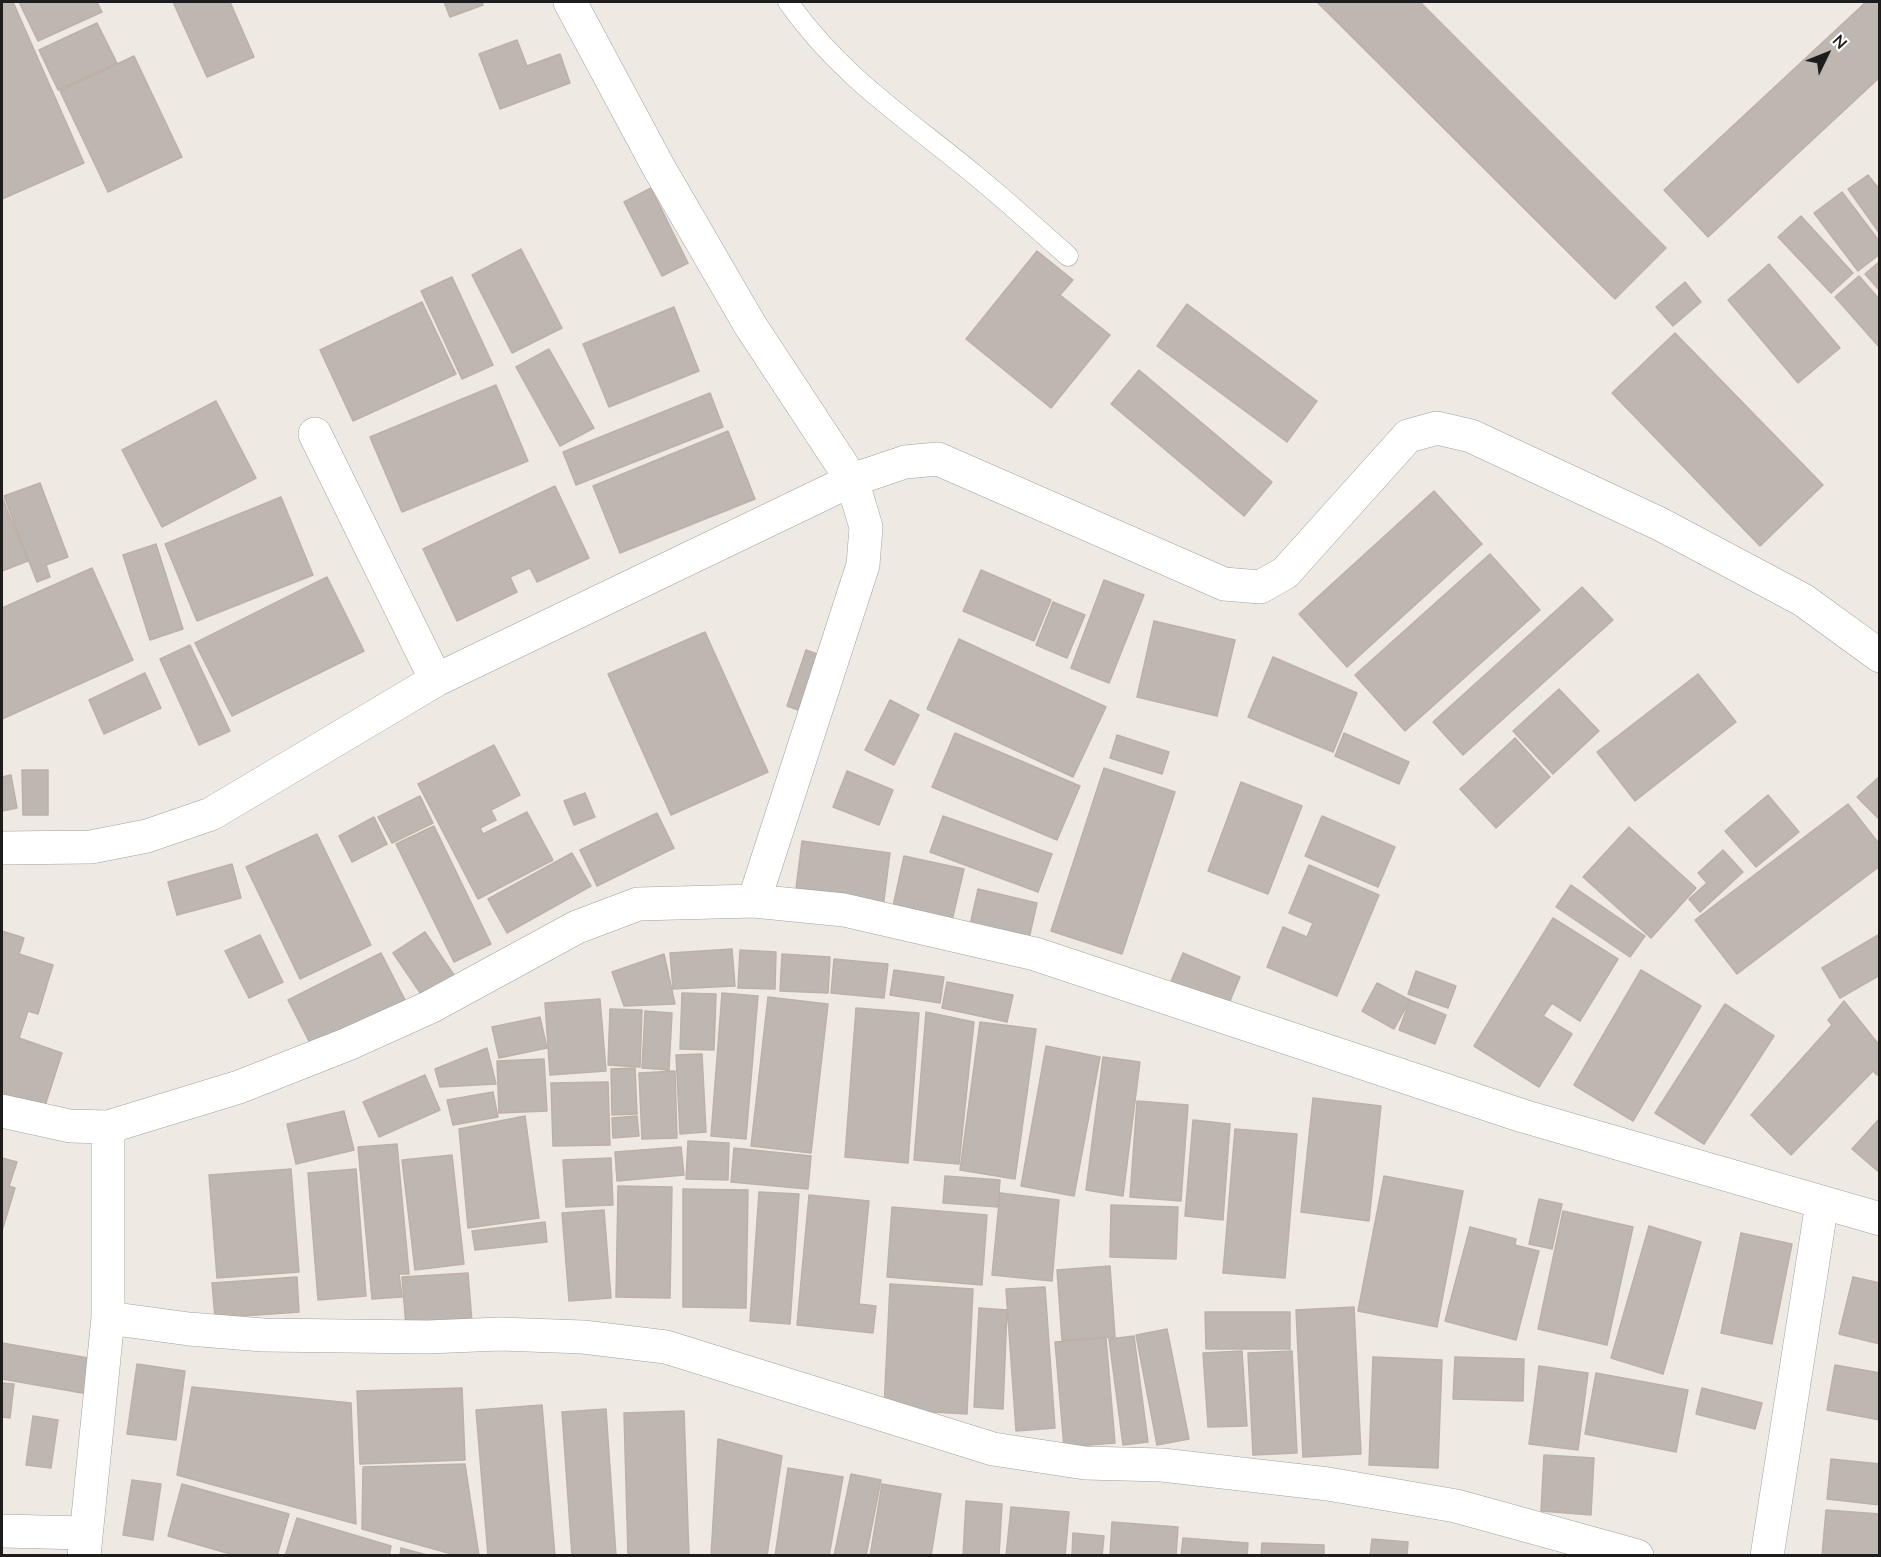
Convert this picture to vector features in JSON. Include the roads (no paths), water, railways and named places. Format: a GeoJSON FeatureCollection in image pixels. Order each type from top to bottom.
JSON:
{"type":"FeatureCollection","features":[{"type":"Feature","properties":{"kind":"street"},"geometry":{"type":"LineString","coordinates":[[570,2],[659,168],[750,325],[852,480],[866,527],[863,565],[754,901]]}},
{"type":"Feature","properties":{"kind":"street"},"geometry":{"type":"LineString","coordinates":[[2,848],[91,847],[147,836],[211,814],[436,680],[852,480],[905,462],[938,459],[1224,584],[1260,587],[1285,573],[1408,436],[1437,429],[1471,436],[1660,524],[1803,600],[1880,656]]}},
{"type":"Feature","properties":{"kind":"street"},"geometry":{"type":"LineString","coordinates":[[315,434],[436,680]]}},
{"type":"Feature","properties":{"kind":"street"},"geometry":{"type":"LineString","coordinates":[[2,1111],[70,1126],[108,1127],[239,1087],[348,1044],[430,1007],[577,927],[638,904],[754,901],[844,910],[1035,954],[1523,1116],[1880,1220]]}},
{"type":"Feature","properties":{"kind":"street"},"geometry":{"type":"LineString","coordinates":[[2,1531],[84,1544],[108,1318],[108,1127]]}},
{"type":"Feature","properties":{"kind":"street"},"geometry":{"type":"LineString","coordinates":[[1767,1556],[1822,1203]]}},
{"type":"Feature","properties":{"kind":"street"},"geometry":{"type":"LineString","coordinates":[[108,1318],[189,1329],[263,1335],[428,1337],[500,1334],[583,1337],[666,1347],[993,1449],[1085,1463],[1162,1465],[1328,1484],[1456,1506],[1637,1556]]}},
{"type":"Feature","properties":{"kind":"lane"},"geometry":{"type":"LineString","coordinates":[[788,2],[830,55],[869,92],[976,175],[1068,256]]}}]}
